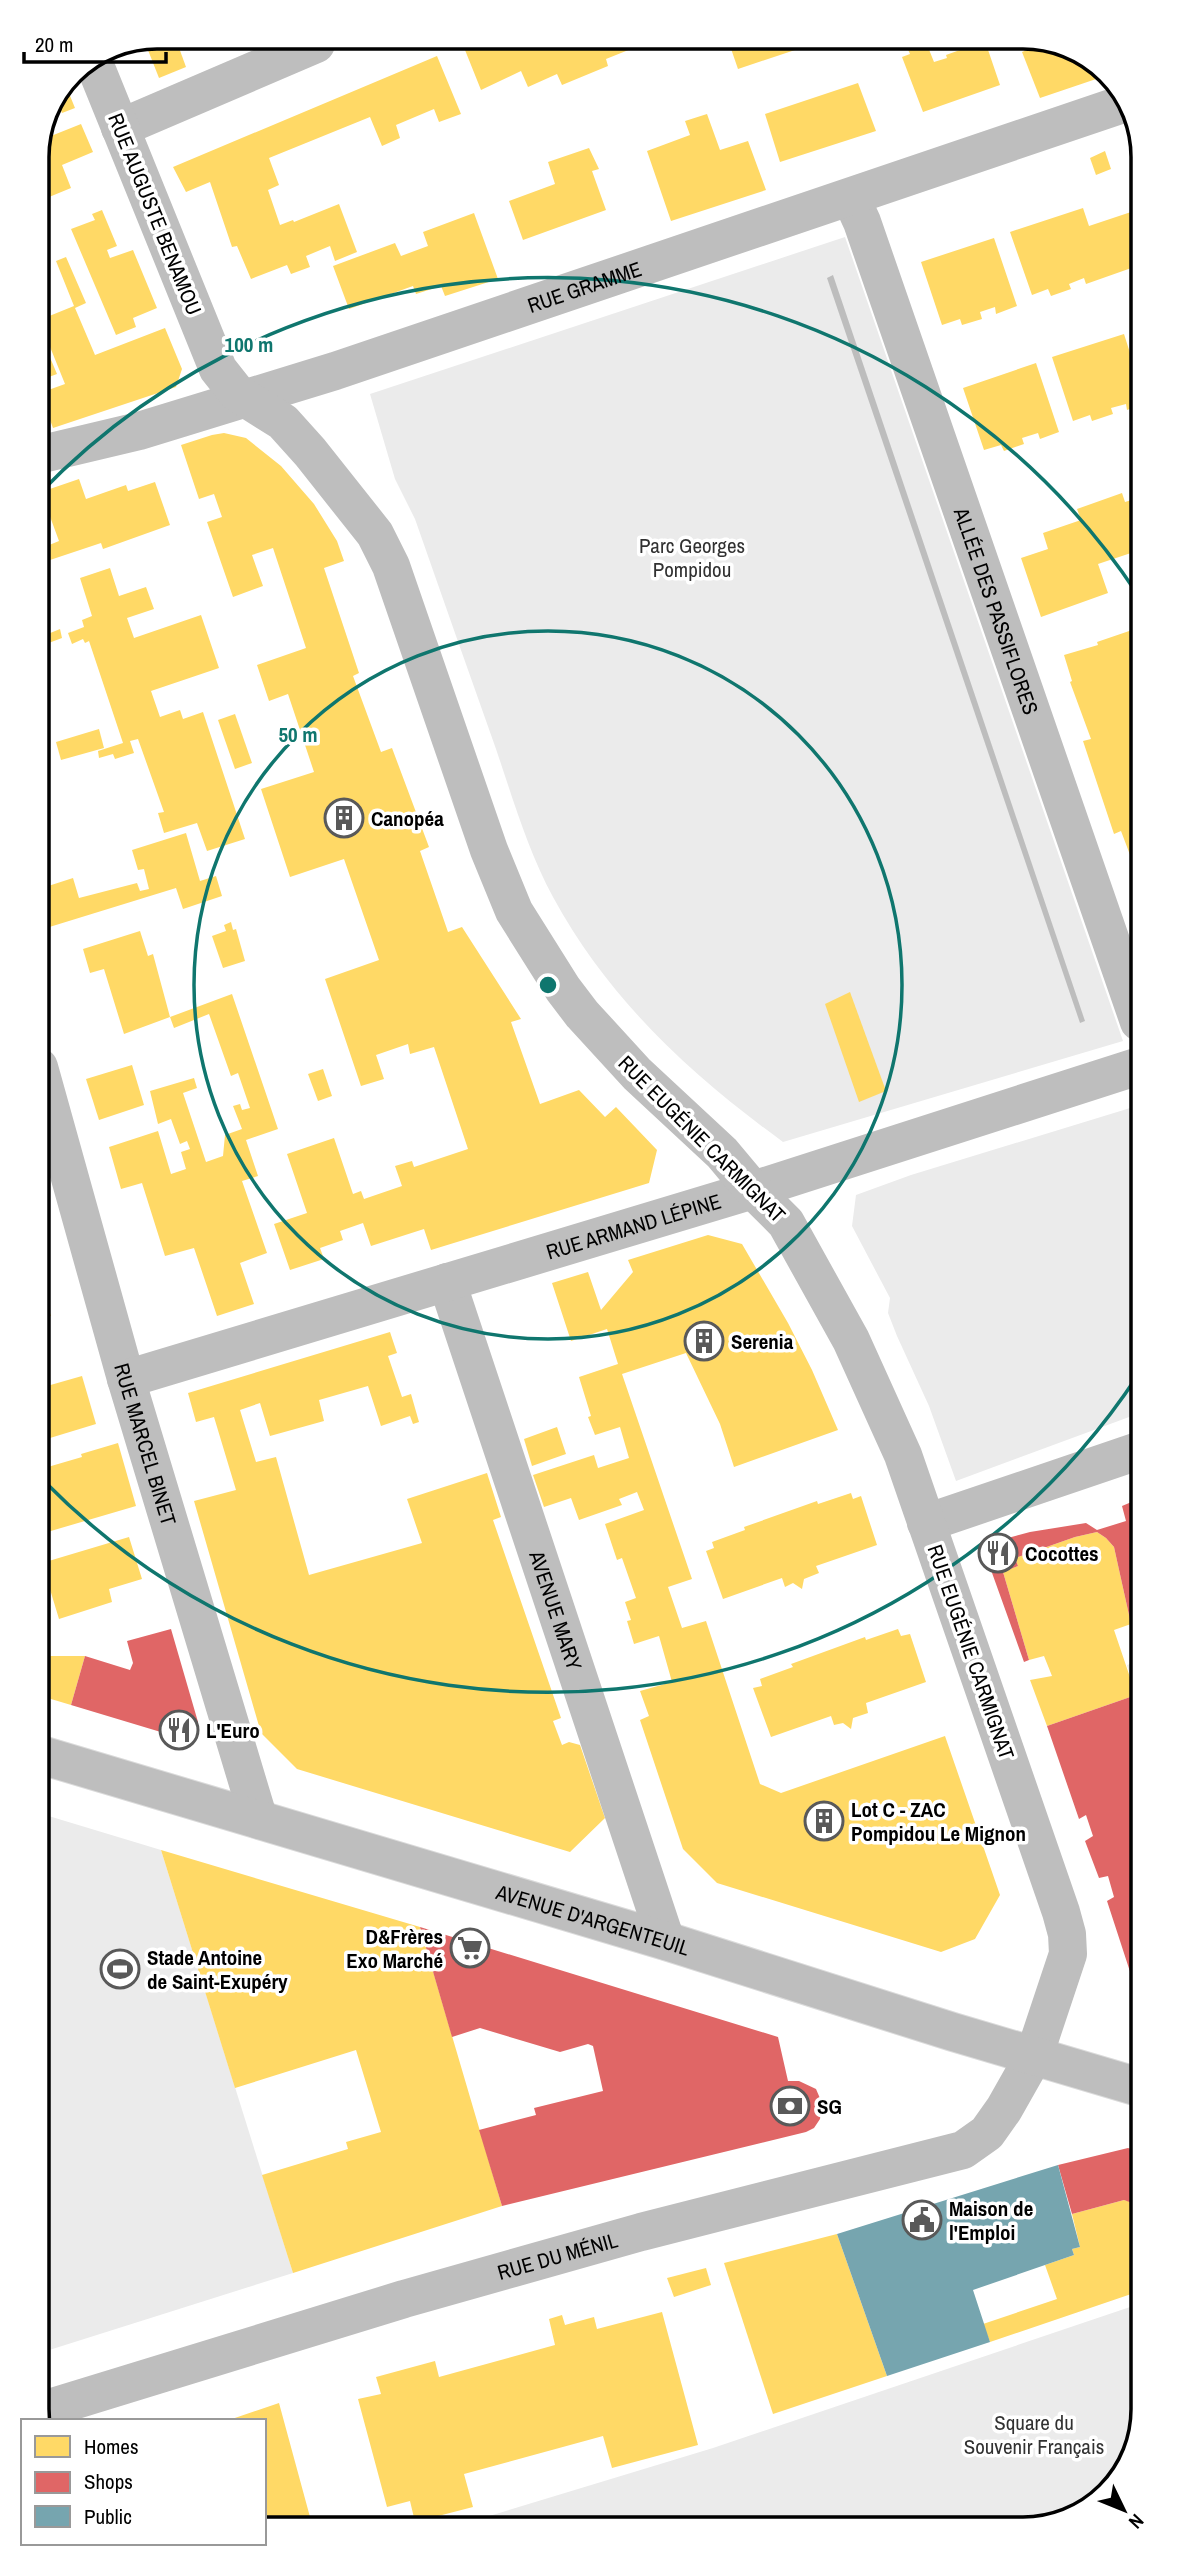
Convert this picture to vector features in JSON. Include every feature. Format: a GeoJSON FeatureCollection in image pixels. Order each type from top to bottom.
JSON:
{"type":"FeatureCollection","features":[{"type":"Feature","properties":{"kind":"street"},"geometry":{"type":"LineString","coordinates":[[120,128],[304,49]]}},
{"type":"Feature","properties":{"kind":"street","name":"RUE AUGUSTE BENAMOU"},"geometry":{"type":"LineString","coordinates":[[96,68],[218,369],[229,385],[245,400]]}},
{"type":"Feature","properties":{"kind":"street","name":"RUE GRAMME"},"geometry":{"type":"LineString","coordinates":[[49,452],[139,431],[245,400],[1118,106]]}},
{"type":"Feature","properties":{"kind":"street","name":"ALLÉE DES PASSIFLORES"},"geometry":{"type":"LineString","coordinates":[[850,198],[862,222],[1131,999]]}},
{"type":"Feature","properties":{"kind":"street","name":"RUE EUGÉNIE CARMIGNAT"},"geometry":{"type":"LineString","coordinates":[[245,400],[283,422],[345,493],[375,534],[391,566],[489,850],[514,911],[563,989],[604,1039],[722,1153],[786,1223],[851,1340],[903,1455],[1067,1934],[1068,1954],[1063,1973],[1034,2056]]}},
{"type":"Feature","properties":{"kind":"street","name":"RUE ARMAND LÉPINE"},"geometry":{"type":"LineString","coordinates":[[126,1379],[753,1190],[1131,1069]]}},
{"type":"Feature","properties":{"kind":"street","name":"RUE MARCEL BINET"},"geometry":{"type":"LineString","coordinates":[[49,1100],[126,1379],[259,1821]]}},
{"type":"Feature","properties":{"kind":"street","name":"AVENUE MARY"},"geometry":{"type":"LineString","coordinates":[[447,1282],[666,1941]]}},
{"type":"Feature","properties":{"kind":"street"},"geometry":{"type":"LineString","coordinates":[[926,1523],[1131,1453]]}},
{"type":"Feature","properties":{"kind":"street","name":"AVENUE D'ARGENTEUIL"},"geometry":{"type":"LineString","coordinates":[[49,1757],[666,1941],[1131,2085]]}},
{"type":"Feature","properties":{"kind":"street","name":"RUE DU MÉNIL"},"geometry":{"type":"LineString","coordinates":[[49,2408],[404,2299],[641,2232],[963,2150],[987,2133],[1034,2056]]}},
{"type":"Feature","properties":{"kind":"green space","name":"Parc Georges Pompidou"},"geometry":{"type":"Polygon","coordinates":[[[845,237],[1123,1041],[783,1142],[716,1090],[654,1033],[599,969],[553,897],[522,824],[415,519],[395,479],[370,394],[845,237]]]}},
{"type":"Feature","properties":{"kind":"green space"},"geometry":{"type":"Polygon","coordinates":[[[1131,1108],[1131,1416],[956,1481],[929,1406],[888,1313],[890,1298],[852,1226],[856,1195],[911,1175],[1131,1108]]]}},
{"type":"Feature","properties":{"kind":"green space","name":"Stade Antoine de Saint-Exupéry"},"geometry":{"type":"Polygon","coordinates":[[[49,1816],[161,1850],[293,2273],[49,2350],[49,1816]]]}},
{"type":"Feature","properties":{"kind":"green space","name":"Square du Souvenir Français"},"geometry":{"type":"Polygon","coordinates":[[[1131,2307],[1131,2409],[1125,2444],[1109,2475],[1089,2475],[1089,2494],[1058,2511],[1023,2517],[486,2517],[713,2448],[1131,2307]]]}},
{"type":"Feature","properties":{"kind":"shaded area"},"geometry":{"type":"Polygon","coordinates":[[[833,275],[1085,1021],[1080,1023],[827,278],[833,275]]]}},
{"type":"Feature","properties":{"kind":"building: Homes"},"geometry":{"type":"Polygon","coordinates":[[[179,49],[186,67],[159,78],[148,50],[179,49]]]}},
{"type":"Feature","properties":{"kind":"building: Homes"},"geometry":{"type":"Polygon","coordinates":[[[631,49],[606,59],[608,66],[562,85],[557,74],[528,87],[521,71],[481,90],[465,50],[631,49]]]}},
{"type":"Feature","properties":{"kind":"building: Homes"},"geometry":{"type":"Polygon","coordinates":[[[731,49],[795,50],[738,69],[731,49]]]}},
{"type":"Feature","properties":{"kind":"building: Homes"},"geometry":{"type":"Polygon","coordinates":[[[908,49],[929,49],[934,62],[963,49],[988,49],[1000,85],[923,112],[902,57],[910,54],[908,49]]]}},
{"type":"Feature","properties":{"kind":"building: Homes"},"geometry":{"type":"Polygon","coordinates":[[[1030,49],[1058,55],[1089,71],[1097,79],[1040,98],[1022,52],[1030,49]]]}},
{"type":"Feature","properties":{"kind":"building: Homes"},"geometry":{"type":"Polygon","coordinates":[[[437,56],[461,114],[439,122],[434,109],[396,125],[400,138],[382,146],[370,117],[269,158],[279,185],[268,190],[280,225],[339,204],[357,252],[335,261],[330,246],[306,256],[310,267],[291,274],[287,265],[251,279],[237,246],[232,247],[210,182],[186,192],[173,167],[437,56]]]}},
{"type":"Feature","properties":{"kind":"building: Homes"},"geometry":{"type":"Polygon","coordinates":[[[858,83],[876,131],[780,162],[765,114],[858,83]]]}},
{"type":"Feature","properties":{"kind":"building: Homes"},"geometry":{"type":"Polygon","coordinates":[[[69,94],[75,108],[62,113],[60,109],[69,94]]]}},
{"type":"Feature","properties":{"kind":"building: Homes"},"geometry":{"type":"Polygon","coordinates":[[[707,114],[720,150],[748,141],[766,190],[671,221],[647,151],[690,135],[685,121],[707,114]]]}},
{"type":"Feature","properties":{"kind":"building: Homes"},"geometry":{"type":"Polygon","coordinates":[[[81,124],[93,152],[62,165],[71,188],[49,197],[49,150],[52,136],[81,124]]]}},
{"type":"Feature","properties":{"kind":"building: Homes"},"geometry":{"type":"Polygon","coordinates":[[[589,148],[599,169],[592,171],[606,210],[523,240],[509,201],[555,184],[548,162],[589,148]]]}},
{"type":"Feature","properties":{"kind":"building: Homes"},"geometry":{"type":"Polygon","coordinates":[[[1105,151],[1111,169],[1096,175],[1090,158],[1105,151]]]}},
{"type":"Feature","properties":{"kind":"building: Homes"},"geometry":{"type":"Polygon","coordinates":[[[1083,208],[1089,226],[1131,212],[1131,268],[1086,284],[1084,278],[1069,284],[1071,289],[1051,296],[1048,289],[1032,295],[1010,232],[1083,208]]]}},
{"type":"Feature","properties":{"kind":"building: Homes"},"geometry":{"type":"Polygon","coordinates":[[[102,210],[117,246],[107,250],[110,258],[133,250],[157,308],[133,318],[136,327],[116,335],[71,229],[95,220],[92,214],[102,210]]]}},
{"type":"Feature","properties":{"kind":"building: Homes"},"geometry":{"type":"Polygon","coordinates":[[[474,213],[498,279],[445,296],[441,286],[416,294],[413,286],[349,309],[333,266],[395,243],[401,256],[428,246],[423,232],[474,213]]]}},
{"type":"Feature","properties":{"kind":"building: Homes"},"geometry":{"type":"Polygon","coordinates":[[[994,238],[1017,306],[996,314],[995,307],[980,312],[982,319],[962,325],[960,319],[942,325],[921,262],[994,238]]]}},
{"type":"Feature","properties":{"kind":"building: Homes"},"geometry":{"type":"Polygon","coordinates":[[[66,257],[86,303],[75,308],[95,355],[165,328],[182,369],[176,387],[53,428],[49,417],[49,390],[65,384],[49,344],[49,316],[74,306],[56,261],[66,257]]]}},
{"type":"Feature","properties":{"kind":"building: Homes"},"geometry":{"type":"Polygon","coordinates":[[[1124,334],[1131,356],[1131,409],[1127,410],[1126,404],[1111,408],[1113,414],[1092,421],[1090,415],[1073,421],[1052,357],[1124,334]]]}},
{"type":"Feature","properties":{"kind":"building: Homes"},"geometry":{"type":"Polygon","coordinates":[[[49,355],[57,374],[49,377],[49,355]]]}},
{"type":"Feature","properties":{"kind":"building: Homes"},"geometry":{"type":"Polygon","coordinates":[[[1036,363],[1059,432],[1040,439],[1038,433],[1022,438],[1024,444],[1004,451],[1001,445],[984,450],[963,388],[1036,363]]]}},
{"type":"Feature","properties":{"kind":"building: Homes","name":"Canopéa"},"geometry":{"type":"Polygon","coordinates":[[[224,433],[246,438],[281,466],[314,504],[337,541],[344,561],[324,568],[359,673],[353,676],[381,752],[392,748],[429,847],[420,851],[448,932],[462,927],[521,1019],[511,1022],[540,1104],[579,1090],[605,1117],[616,1107],[657,1150],[649,1183],[431,1250],[424,1229],[371,1246],[363,1223],[340,1231],[343,1240],[320,1248],[324,1259],[290,1270],[274,1224],[307,1213],[287,1154],[334,1138],[353,1194],[361,1191],[364,1199],[402,1186],[395,1166],[412,1161],[414,1167],[468,1149],[434,1047],[410,1054],[408,1044],[376,1055],[384,1079],[361,1086],[325,979],[379,960],[344,859],[290,877],[261,789],[314,772],[288,694],[269,701],[257,665],[306,648],[273,548],[252,555],[263,586],[233,597],[207,522],[222,517],[214,494],[199,499],[181,445],[224,433]]]}},
{"type":"Feature","properties":{"kind":"building: Homes"},"geometry":{"type":"Polygon","coordinates":[[[79,479],[86,499],[126,485],[128,491],[155,482],[170,525],[103,549],[101,543],[49,560],[49,545],[59,541],[49,514],[49,489],[79,479]]]}},
{"type":"Feature","properties":{"kind":"building: Homes"},"geometry":{"type":"Polygon","coordinates":[[[1122,493],[1125,502],[1131,500],[1131,553],[1098,564],[1108,593],[1041,617],[1021,558],[1048,549],[1043,533],[1081,520],[1077,509],[1122,493]]]}},
{"type":"Feature","properties":{"kind":"building: Homes"},"geometry":{"type":"Polygon","coordinates":[[[110,568],[119,596],[146,587],[154,609],[127,618],[134,638],[201,615],[219,668],[151,691],[160,717],[180,710],[183,719],[203,712],[245,839],[207,851],[197,823],[164,833],[158,813],[164,812],[138,739],[130,741],[134,753],[115,759],[113,754],[99,758],[98,751],[123,743],[89,641],[85,643],[83,639],[72,644],[68,633],[84,627],[82,620],[92,616],[80,578],[110,568]]]}},
{"type":"Feature","properties":{"kind":"building: Homes"},"geometry":{"type":"Polygon","coordinates":[[[60,629],[62,638],[49,643],[49,634],[60,629]]]}},
{"type":"Feature","properties":{"kind":"building: Homes"},"geometry":{"type":"Polygon","coordinates":[[[1131,630],[1131,857],[1121,831],[1114,834],[1083,741],[1091,739],[1070,682],[1072,681],[1064,655],[1098,645],[1097,642],[1131,630]]]}},
{"type":"Feature","properties":{"kind":"building: Homes"},"geometry":{"type":"Polygon","coordinates":[[[235,714],[252,763],[235,769],[218,720],[235,714]]]}},
{"type":"Feature","properties":{"kind":"building: Homes"},"geometry":{"type":"Polygon","coordinates":[[[99,729],[104,748],[61,760],[56,742],[99,729]]]}},
{"type":"Feature","properties":{"kind":"building: Homes"},"geometry":{"type":"Polygon","coordinates":[[[186,833],[200,881],[216,876],[222,896],[183,909],[176,888],[49,927],[49,886],[73,878],[79,898],[137,883],[140,891],[149,889],[144,869],[138,870],[132,850],[186,833]]]}},
{"type":"Feature","properties":{"kind":"building: Homes"},"geometry":{"type":"Polygon","coordinates":[[[231,922],[233,930],[236,929],[245,961],[223,968],[212,936],[226,931],[224,925],[231,922]]]}},
{"type":"Feature","properties":{"kind":"building: Homes"},"geometry":{"type":"Polygon","coordinates":[[[140,931],[148,956],[153,954],[170,1017],[124,1034],[104,969],[90,973],[83,949],[140,931]]]}},
{"type":"Feature","properties":{"kind":"building: Homes"},"geometry":{"type":"Polygon","coordinates":[[[850,992],[886,1091],[859,1102],[825,1004],[850,992]]]}},
{"type":"Feature","properties":{"kind":"building: Homes"},"geometry":{"type":"Polygon","coordinates":[[[232,994],[278,1129],[246,1140],[258,1176],[242,1181],[267,1253],[240,1263],[254,1304],[217,1316],[194,1248],[165,1256],[142,1183],[121,1189],[109,1147],[158,1131],[171,1174],[186,1169],[181,1152],[190,1149],[187,1141],[180,1144],[171,1119],[158,1124],[150,1091],[194,1078],[197,1088],[183,1093],[206,1162],[223,1156],[225,1135],[242,1129],[233,1106],[240,1104],[242,1110],[250,1108],[238,1073],[231,1076],[209,1014],[174,1028],[170,1017],[232,994]]]}},
{"type":"Feature","properties":{"kind":"building: Homes"},"geometry":{"type":"Polygon","coordinates":[[[132,1065],[144,1105],[99,1120],[86,1079],[132,1065]]]}},
{"type":"Feature","properties":{"kind":"building: Homes"},"geometry":{"type":"Polygon","coordinates":[[[323,1069],[332,1096],[318,1101],[308,1074],[323,1069]]]}},
{"type":"Feature","properties":{"kind":"building: Homes"},"geometry":{"type":"Polygon","coordinates":[[[708,1235],[742,1244],[788,1323],[838,1430],[734,1467],[720,1424],[686,1353],[622,1374],[692,1579],[668,1587],[682,1628],[706,1621],[760,1784],[781,1793],[945,1736],[1000,1895],[975,1939],[941,1952],[717,1883],[683,1849],[640,1720],[649,1716],[640,1691],[672,1682],[659,1636],[634,1644],[625,1602],[636,1598],[622,1558],[617,1560],[605,1524],[644,1510],[637,1492],[619,1499],[622,1505],[579,1520],[571,1498],[544,1507],[533,1475],[594,1455],[598,1468],[629,1458],[620,1427],[595,1435],[579,1377],[618,1364],[607,1329],[571,1341],[552,1283],[588,1272],[601,1310],[633,1272],[628,1260],[708,1235]]]}},
{"type":"Feature","properties":{"kind":"building: Homes"},"geometry":{"type":"Polygon","coordinates":[[[390,1332],[397,1353],[388,1356],[402,1397],[411,1394],[419,1422],[413,1424],[410,1416],[381,1426],[368,1386],[319,1400],[324,1421],[270,1436],[260,1403],[240,1410],[256,1462],[276,1457],[309,1575],[422,1543],[407,1499],[487,1473],[501,1517],[493,1520],[561,1718],[553,1721],[562,1745],[569,1742],[580,1745],[605,1818],[570,1852],[297,1769],[261,1733],[194,1501],[236,1490],[214,1417],[196,1422],[188,1393],[390,1332]]]}},
{"type":"Feature","properties":{"kind":"building: Homes"},"geometry":{"type":"Polygon","coordinates":[[[82,1376],[96,1424],[50,1438],[49,1385],[82,1376]]]}},
{"type":"Feature","properties":{"kind":"building: Homes"},"geometry":{"type":"Polygon","coordinates":[[[557,1427],[566,1454],[532,1466],[524,1439],[557,1427]]]}},
{"type":"Feature","properties":{"kind":"building: Homes"},"geometry":{"type":"Polygon","coordinates":[[[118,1443],[136,1506],[49,1532],[49,1467],[82,1457],[81,1454],[118,1443]]]}},
{"type":"Feature","properties":{"kind":"building: Homes"},"geometry":{"type":"Polygon","coordinates":[[[851,1493],[853,1499],[861,1496],[877,1545],[816,1566],[819,1573],[804,1579],[802,1589],[793,1583],[785,1587],[782,1578],[723,1599],[706,1551],[714,1548],[712,1542],[745,1530],[744,1527],[817,1501],[818,1504],[851,1493]]]}},
{"type":"Feature","properties":{"kind":"building: Homes"},"geometry":{"type":"Polygon","coordinates":[[[1097,1532],[1114,1547],[1131,1624],[1114,1630],[1131,1680],[1131,1697],[1047,1726],[1030,1680],[1052,1676],[1044,1656],[1029,1660],[1003,1572],[1018,1566],[1015,1558],[1097,1532]]]}},
{"type":"Feature","properties":{"kind":"building: Homes"},"geometry":{"type":"Polygon","coordinates":[[[129,1537],[142,1579],[109,1589],[112,1602],[59,1619],[49,1586],[49,1561],[129,1537]]]}},
{"type":"Feature","properties":{"kind":"building: Homes"},"geometry":{"type":"Polygon","coordinates":[[[898,1629],[901,1636],[910,1634],[926,1682],[866,1703],[868,1713],[853,1718],[851,1729],[843,1723],[834,1725],[831,1716],[771,1737],[753,1688],[762,1686],[760,1679],[793,1667],[791,1664],[865,1637],[866,1640],[898,1629]]]}},
{"type":"Feature","properties":{"kind":"building: Homes"},"geometry":{"type":"Polygon","coordinates":[[[49,1656],[85,1656],[71,1705],[49,1698],[49,1656]]]}},
{"type":"Feature","properties":{"kind":"building: Homes"},"geometry":{"type":"Polygon","coordinates":[[[161,1850],[420,1927],[502,2206],[293,2273],[262,2175],[348,2149],[346,2142],[381,2132],[356,2050],[235,2088],[161,1850]]]}},
{"type":"Feature","properties":{"kind":"building: Homes"},"geometry":{"type":"Polygon","coordinates":[[[1124,2200],[1131,2202],[1131,2294],[990,2342],[983,2324],[1057,2299],[1045,2265],[1074,2255],[1072,2249],[1080,2247],[1072,2214],[1124,2200]]]}},
{"type":"Feature","properties":{"kind":"building: Homes"},"geometry":{"type":"Polygon","coordinates":[[[837,2234],[887,2376],[773,2414],[724,2263],[837,2234]]]}},
{"type":"Feature","properties":{"kind":"building: Homes"},"geometry":{"type":"Polygon","coordinates":[[[706,2268],[711,2285],[674,2297],[667,2278],[706,2268]]]}},
{"type":"Feature","properties":{"kind":"building: Homes"},"geometry":{"type":"Polygon","coordinates":[[[662,2312],[698,2445],[612,2468],[603,2436],[464,2474],[473,2507],[434,2517],[414,2517],[410,2501],[387,2507],[358,2399],[381,2394],[376,2377],[435,2361],[439,2377],[555,2345],[549,2319],[562,2315],[565,2325],[594,2317],[597,2329],[662,2312]]]}},
{"type":"Feature","properties":{"kind":"building: Homes"},"geometry":{"type":"Polygon","coordinates":[[[279,2403],[310,2517],[266,2517],[266,2419],[232,2419],[279,2403]]]}},
{"type":"Feature","properties":{"kind":"building: Shops"},"geometry":{"type":"Polygon","coordinates":[[[1131,1502],[1131,1624],[1114,1547],[1097,1532],[1015,1558],[1018,1566],[1003,1572],[1029,1660],[1024,1662],[982,1545],[1030,1532],[1086,1523],[1097,1530],[1126,1521],[1122,1506],[1131,1502]]]}},
{"type":"Feature","properties":{"kind":"building: Shops"},"geometry":{"type":"Polygon","coordinates":[[[171,1629],[198,1722],[184,1739],[71,1705],[85,1656],[130,1670],[133,1663],[127,1641],[171,1629]]]}},
{"type":"Feature","properties":{"kind":"building: Shops"},"geometry":{"type":"Polygon","coordinates":[[[1131,1697],[1131,1975],[1107,1901],[1114,1897],[1108,1876],[1099,1878],[1085,1841],[1093,1836],[1086,1815],[1079,1819],[1047,1726],[1131,1697]]]}},
{"type":"Feature","properties":{"kind":"building: Shops"},"geometry":{"type":"Polygon","coordinates":[[[420,1927],[778,2037],[788,2081],[799,2081],[816,2089],[822,2103],[820,2119],[814,2128],[806,2132],[502,2206],[479,2130],[536,2115],[534,2108],[603,2091],[593,2046],[588,2044],[560,2052],[480,2028],[452,2037],[420,1927]]]}},
{"type":"Feature","properties":{"kind":"building: Shops"},"geometry":{"type":"Polygon","coordinates":[[[1131,2149],[1131,2203],[1124,2200],[1072,2214],[1058,2165],[1131,2149]]]}},
{"type":"Feature","properties":{"kind":"building: Public"},"geometry":{"type":"Polygon","coordinates":[[[1058,2165],[1080,2247],[1072,2249],[1074,2255],[973,2290],[990,2342],[887,2376],[837,2234],[1058,2165]]]}},
{"type":"Feature","properties":{"kind":"place","name":"Canopéa"},"geometry":{"type":"Point","coordinates":[344,818]}},
{"type":"Feature","properties":{"kind":"place","name":"Serenia"},"geometry":{"type":"Point","coordinates":[704,1341]}},
{"type":"Feature","properties":{"kind":"place","name":"Cocottes"},"geometry":{"type":"Point","coordinates":[998,1553]}},
{"type":"Feature","properties":{"kind":"place","name":"L'Euro"},"geometry":{"type":"Point","coordinates":[179,1730]}},
{"type":"Feature","properties":{"kind":"place","name":"Lot C - ZAC Pompidou Le Mignon"},"geometry":{"type":"Point","coordinates":[824,1821]}},
{"type":"Feature","properties":{"kind":"place","name":"D&Frères Exo Marché"},"geometry":{"type":"Point","coordinates":[470,1948]}},
{"type":"Feature","properties":{"kind":"place","name":"Stade Antoine de Saint-Exupéry"},"geometry":{"type":"Point","coordinates":[120,1969]}},
{"type":"Feature","properties":{"kind":"place","name":"SG"},"geometry":{"type":"Point","coordinates":[790,2106]}},
{"type":"Feature","properties":{"kind":"place","name":"Maison de l'Emploi"},"geometry":{"type":"Point","coordinates":[922,2220]}}]}
